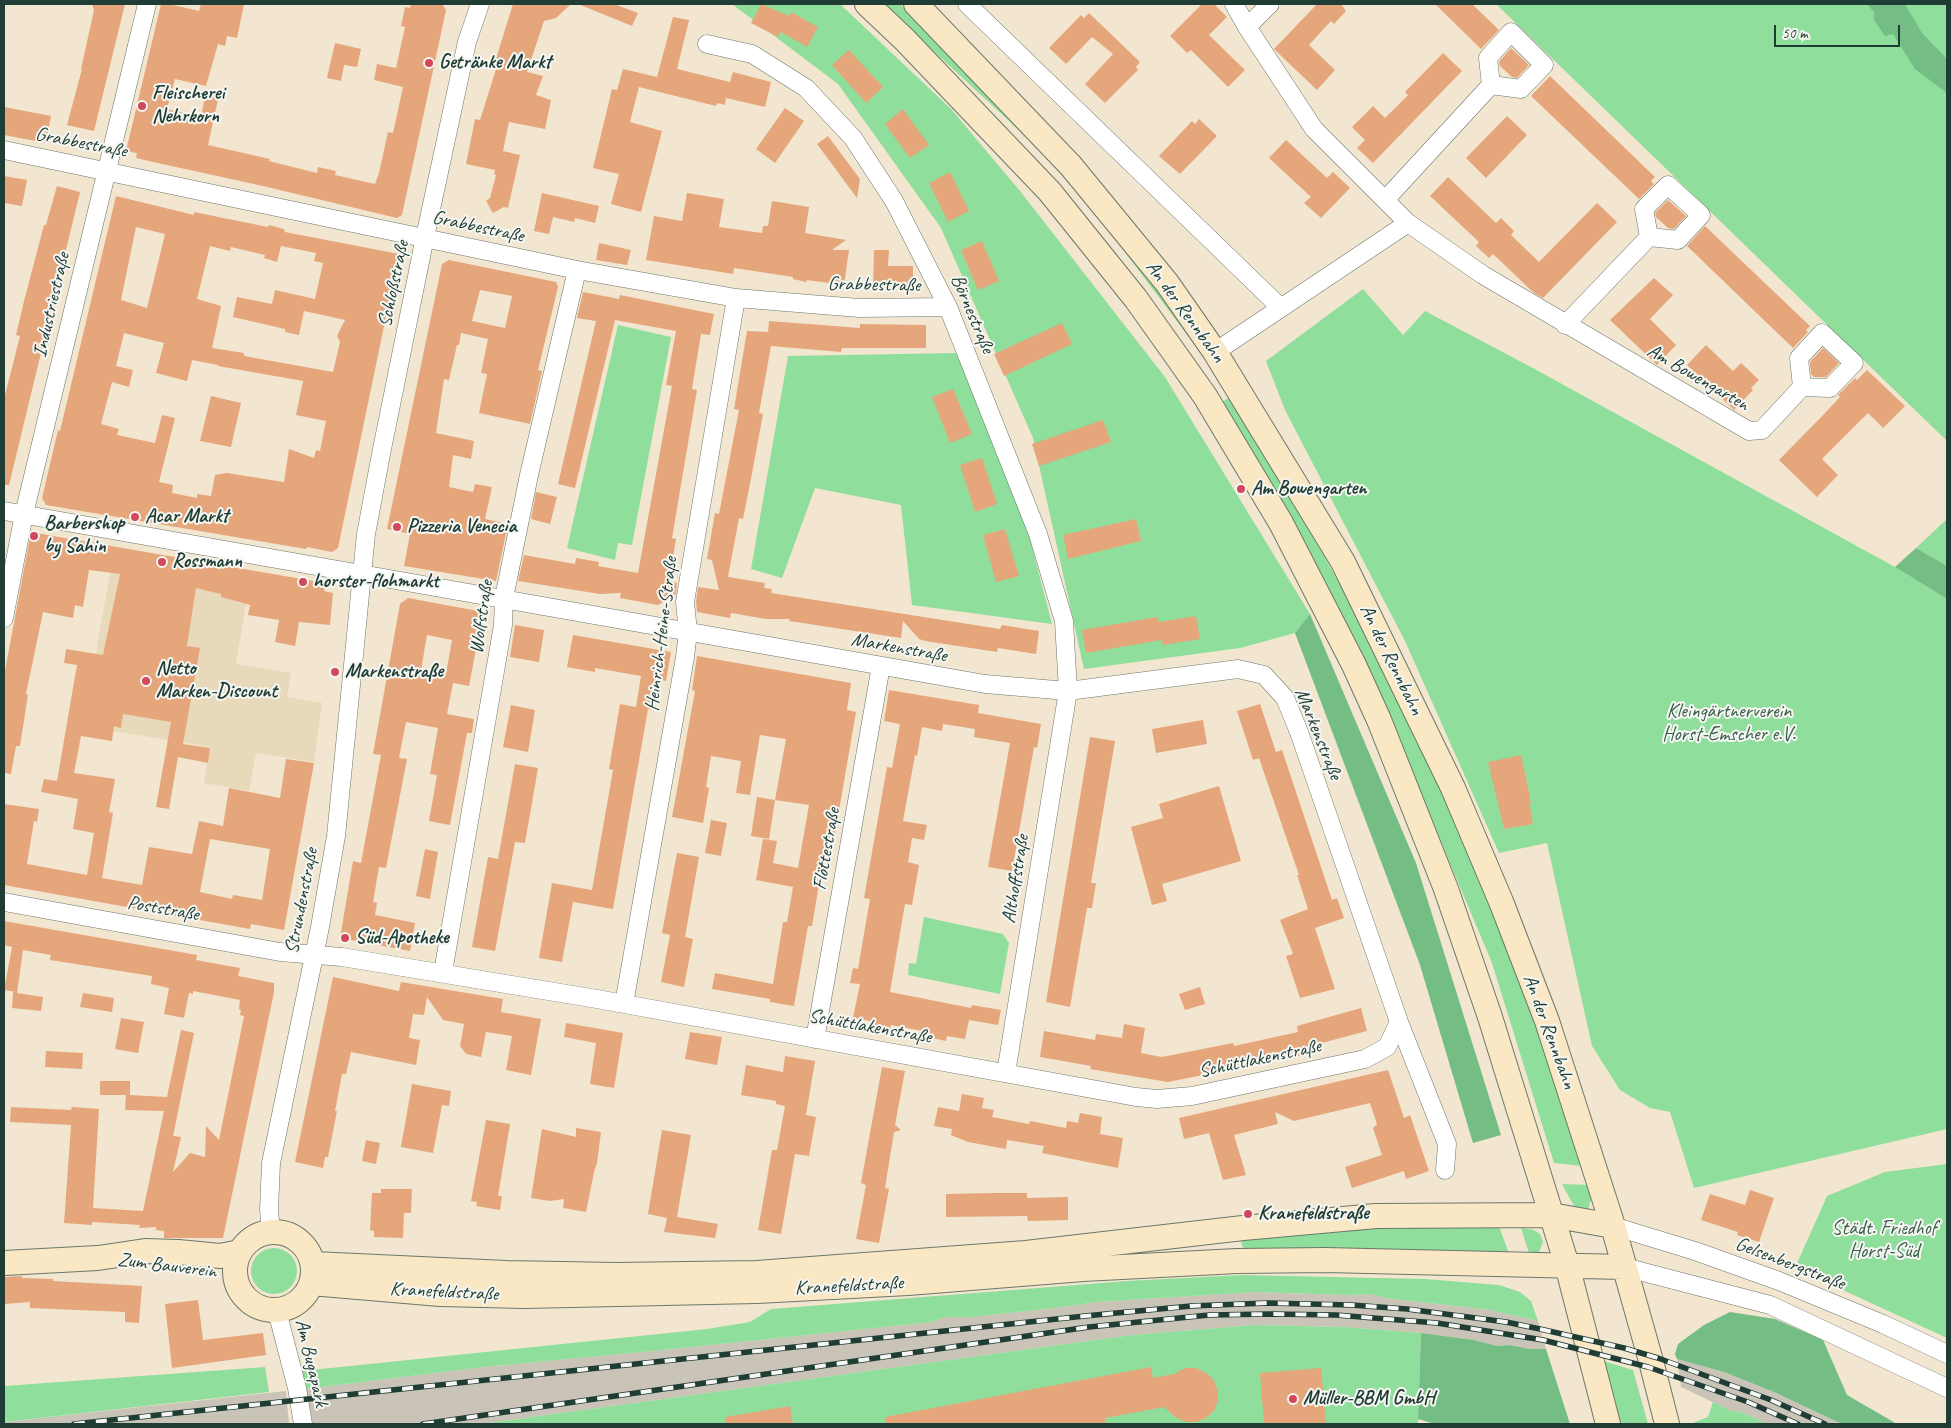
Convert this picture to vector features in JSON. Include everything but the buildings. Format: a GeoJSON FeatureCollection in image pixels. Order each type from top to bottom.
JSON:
{"type":"FeatureCollection","features":[{"type":"Feature","properties":{"kind":"street","name":"Industriestraße"},"geometry":{"type":"LineString","coordinates":[[4,618],[24,514],[147,4]]}},
{"type":"Feature","properties":{"kind":"street","name":"Schloßstraße"},"geometry":{"type":"LineString","coordinates":[[363,575],[366,534],[425,237],[467,42],[480,4]]}},
{"type":"Feature","properties":{"kind":"street","name":"An der Rennbahn"},"geometry":{"type":"LineString","coordinates":[[867,4],[905,40],[1050,192],[1136,299],[1188,370],[1281,523],[1354,665],[1379,720],[1446,889],[1473,963],[1566,1265],[1608,1424]]}},
{"type":"Feature","properties":{"kind":"street","name":"An der Rennbahn"},"geometry":{"type":"LineString","coordinates":[[916,4],[1071,166],[1167,283],[1215,352],[1343,562],[1452,788],[1498,895],[1546,1021],[1613,1226],[1651,1361],[1666,1424]]}},
{"type":"Feature","properties":{"kind":"street"},"geometry":{"type":"LineString","coordinates":[[967,4],[1280,308]]}},
{"type":"Feature","properties":{"kind":"street","name":"Am Bowengarten"},"geometry":{"type":"LineString","coordinates":[[1234,4],[1246,27],[1314,129],[1408,223],[1483,275],[1565,325],[1749,431],[1762,430],[1802,387]]}},
{"type":"Feature","properties":{"kind":"street"},"geometry":{"type":"LineString","coordinates":[[1246,27],[1270,4]]}},
{"type":"Feature","properties":{"kind":"street","name":"Börnestraße"},"geometry":{"type":"LineString","coordinates":[[706,44],[752,54],[806,88],[853,138],[894,201],[948,307],[1038,534],[1064,621],[1068,692]]}},
{"type":"Feature","properties":{"kind":"street"},"geometry":{"type":"LineString","coordinates":[[1386,199],[1491,85]]}},
{"type":"Feature","properties":{"kind":"street","name":"Grabbestraße"},"geometry":{"type":"LineString","coordinates":[[4,150],[577,270],[736,298],[858,308],[948,307]]}},
{"type":"Feature","properties":{"kind":"street"},"geometry":{"type":"LineString","coordinates":[[1188,370],[1408,223]]}},
{"type":"Feature","properties":{"kind":"street"},"geometry":{"type":"LineString","coordinates":[[1565,325],[1649,237]]}},
{"type":"Feature","properties":{"kind":"street","name":"Wolfstraße"},"geometry":{"type":"LineString","coordinates":[[442,972],[503,625],[504,598],[529,475],[577,270]]}},
{"type":"Feature","properties":{"kind":"street","name":"Heinrich-Heine-Straße"},"geometry":{"type":"LineString","coordinates":[[624,1004],[685,658],[688,632],[685,602],[736,298]]}},
{"type":"Feature","properties":{"kind":"street","name":"Markenstraße"},"geometry":{"type":"LineString","coordinates":[[4,511],[985,684],[1068,692],[1238,668],[1264,675],[1286,698],[1399,1022],[1447,1144],[1445,1170]]}},
{"type":"Feature","properties":{"kind":"street","name":"Strundenstraße"},"geometry":{"type":"LineString","coordinates":[[271,1232],[269,1210],[271,1163],[336,836],[363,575]]}},
{"type":"Feature","properties":{"kind":"street","name":"Flöttestraße"},"geometry":{"type":"LineString","coordinates":[[815,1039],[881,666]]}},
{"type":"Feature","properties":{"kind":"street","name":"Althoffstraße"},"geometry":{"type":"LineString","coordinates":[[1006,1073],[1068,692]]}},
{"type":"Feature","properties":{"kind":"street","name":"Poststraße"},"geometry":{"type":"LineString","coordinates":[[4,902],[280,952],[314,954]]}},
{"type":"Feature","properties":{"kind":"street","name":"Schüttlakenstraße"},"geometry":{"type":"LineString","coordinates":[[314,954],[442,972],[1136,1097],[1157,1099],[1192,1096],[1364,1059],[1387,1047],[1399,1022]]}},
{"type":"Feature","properties":{"kind":"street","name":"Kranefeldstraße"},"geometry":{"type":"LineString","coordinates":[[312,1274],[757,1274],[1026,1253],[1243,1228],[1376,1216],[1551,1215],[1613,1226]]}},
{"type":"Feature","properties":{"kind":"street","name":"Gelsenbergstraße"},"geometry":{"type":"LineString","coordinates":[[1613,1226],[1694,1251],[1780,1281],[1883,1324],[1947,1354]]}},
{"type":"Feature","properties":{"kind":"street"},"geometry":{"type":"LineString","coordinates":[[271,1232],[288,1235],[299,1241],[307,1250],[312,1274],[308,1289],[298,1301],[291,1306],[277,1311],[265,1309],[249,1300],[242,1292],[236,1277],[236,1260],[247,1243],[256,1237],[271,1232]]}},
{"type":"Feature","properties":{"kind":"street","name":"Zum Bauverein"},"geometry":{"type":"LineString","coordinates":[[4,1263],[98,1258],[145,1251],[220,1256],[240,1252]]}},
{"type":"Feature","properties":{"kind":"street","name":"Zum Bauverein"},"geometry":{"type":"LineString","coordinates":[[98,1258],[218,1271],[236,1277]]}},
{"type":"Feature","properties":{"kind":"street","name":"Kranefeldstraße"},"geometry":{"type":"LineString","coordinates":[[312,1274],[440,1294],[524,1296],[757,1291],[908,1283],[1083,1269],[1238,1260],[1335,1260],[1624,1267]]}},
{"type":"Feature","properties":{"kind":"street"},"geometry":{"type":"LineString","coordinates":[[1624,1267],[1770,1304],[1947,1388]]}},
{"type":"Feature","properties":{"kind":"street","name":"Am Bugapark"},"geometry":{"type":"LineString","coordinates":[[277,1311],[298,1388],[303,1424]]}},
{"type":"Feature","properties":{"kind":"shaded area"},"geometry":{"type":"Polygon","coordinates":[[[110,573],[221,592],[221,597],[235,599],[234,602],[246,604],[236,664],[291,673],[287,697],[322,703],[314,762],[256,753],[249,791],[204,783],[210,747],[83,726],[110,573]]]}},
{"type":"Feature","properties":{"kind":"shaded area"},"geometry":{"type":"Polygon","coordinates":[[[1255,1292],[1372,1294],[1385,1298],[1490,1310],[1538,1321],[1546,1349],[1529,1349],[1510,1345],[1497,1346],[1474,1340],[1421,1333],[1345,1327],[1254,1325],[1132,1335],[481,1424],[308,1424],[305,1389],[484,1367],[932,1322],[944,1317],[971,1317],[1096,1302],[1255,1292]]]}},
{"type":"Feature","properties":{"kind":"shaded area"},"geometry":{"type":"Polygon","coordinates":[[[1677,1359],[1724,1372],[1774,1392],[1842,1424],[1768,1424],[1741,1412],[1731,1411],[1681,1387],[1677,1359]]]}},
{"type":"Feature","properties":{"kind":"shaded area"},"geometry":{"type":"Polygon","coordinates":[[[286,1391],[289,1424],[4,1424],[4,1422],[286,1391]]]}},
{"type":"Feature","properties":{"kind":"green space"},"geometry":{"type":"Polygon","coordinates":[[[732,4],[840,4],[951,109],[1020,191],[1165,377],[1310,614],[1295,633],[1240,648],[1084,669],[1033,438],[941,228],[838,84],[732,4]]]}},
{"type":"Feature","properties":{"kind":"green space"},"geometry":{"type":"Polygon","coordinates":[[[883,4],[900,4],[1018,120],[1153,281],[1194,341],[1191,340],[1109,231],[1052,163],[883,4]]]}},
{"type":"Feature","properties":{"kind":"green space"},"geometry":{"type":"Polygon","coordinates":[[[1496,4],[1947,4],[1947,441],[1496,4]]]}},
{"type":"Feature","properties":{"kind":"green space"},"geometry":{"type":"Polygon","coordinates":[[[1867,4],[1905,4],[1922,33],[1947,59],[1947,93],[1915,69],[1893,34],[1885,36],[1874,20],[1874,12],[1867,4]]]}},
{"type":"Feature","properties":{"kind":"green space","name":"Kleingärtnerverein Horst-Emscher e.V."},"geometry":{"type":"Polygon","coordinates":[[[1363,289],[1403,335],[1425,311],[1531,367],[1895,567],[1947,599],[1947,1129],[1694,1188],[1670,1112],[1650,1108],[1620,1090],[1592,1046],[1547,843],[1499,853],[1405,641],[1285,410],[1266,361],[1363,289]]]}},
{"type":"Feature","properties":{"kind":"green space"},"geometry":{"type":"Polygon","coordinates":[[[618,325],[671,337],[632,545],[618,543],[615,560],[567,548],[618,325]]]}},
{"type":"Feature","properties":{"kind":"green space"},"geometry":{"type":"Polygon","coordinates":[[[956,353],[993,438],[1026,524],[1052,624],[912,605],[901,505],[815,488],[782,578],[751,569],[788,356],[956,353]]]}},
{"type":"Feature","properties":{"kind":"green space"},"geometry":{"type":"Polygon","coordinates":[[[1232,395],[1341,586],[1415,730],[1480,877],[1523,989],[1554,1076],[1582,1166],[1554,1163],[1492,963],[1389,718],[1221,403],[1232,395]]]}},
{"type":"Feature","properties":{"kind":"green space"},"geometry":{"type":"Polygon","coordinates":[[[1947,519],[1947,566],[1916,548],[1947,519]]]}},
{"type":"Feature","properties":{"kind":"green space"},"geometry":{"type":"Polygon","coordinates":[[[1916,548],[1947,566],[1947,599],[1895,567],[1916,548]]]}},
{"type":"Feature","properties":{"kind":"green space"},"geometry":{"type":"Polygon","coordinates":[[[1310,614],[1416,863],[1501,1135],[1473,1143],[1420,965],[1295,633],[1310,614]]]}},
{"type":"Feature","properties":{"kind":"green space"},"geometry":{"type":"Polygon","coordinates":[[[924,917],[1003,934],[1009,943],[1000,994],[908,975],[909,963],[916,964],[924,917]]]}},
{"type":"Feature","properties":{"kind":"green space","name":"Städt. Friedhof Horst-Süd"},"geometry":{"type":"Polygon","coordinates":[[[1947,1164],[1947,1338],[1795,1268],[1827,1196],[1885,1172],[1947,1164]]]}},
{"type":"Feature","properties":{"kind":"green space"},"geometry":{"type":"Polygon","coordinates":[[[1562,1184],[1589,1185],[1591,1200],[1588,1209],[1585,1211],[1575,1208],[1562,1184]]]}},
{"type":"Feature","properties":{"kind":"green space"},"geometry":{"type":"Polygon","coordinates":[[[1499,1226],[1509,1254],[1244,1249],[1241,1243],[1244,1238],[1346,1227],[1499,1226]]]}},
{"type":"Feature","properties":{"kind":"green space"},"geometry":{"type":"Polygon","coordinates":[[[1521,1228],[1534,1230],[1540,1234],[1543,1242],[1539,1252],[1530,1256],[1521,1228]]]}},
{"type":"Feature","properties":{"kind":"green space"},"geometry":{"type":"Polygon","coordinates":[[[279,1248],[291,1254],[296,1262],[296,1280],[291,1288],[283,1293],[269,1294],[257,1288],[252,1280],[251,1266],[257,1254],[265,1249],[279,1248]]]}},
{"type":"Feature","properties":{"kind":"green space"},"geometry":{"type":"Polygon","coordinates":[[[1242,1275],[1425,1279],[1499,1285],[1520,1292],[1531,1301],[1538,1321],[1490,1310],[1385,1298],[1372,1294],[1255,1292],[1096,1302],[971,1317],[944,1317],[932,1322],[484,1367],[305,1389],[302,1371],[707,1329],[750,1322],[771,1309],[1127,1281],[1242,1275]]]}},
{"type":"Feature","properties":{"kind":"green space"},"geometry":{"type":"Polygon","coordinates":[[[1730,1312],[1775,1319],[1823,1340],[1847,1395],[1897,1424],[1842,1424],[1774,1392],[1724,1372],[1677,1359],[1675,1354],[1678,1344],[1704,1325],[1730,1312]]]}},
{"type":"Feature","properties":{"kind":"green space"},"geometry":{"type":"Polygon","coordinates":[[[1254,1325],[1345,1327],[1421,1333],[1418,1424],[481,1424],[1132,1335],[1254,1325]]]}},
{"type":"Feature","properties":{"kind":"green space"},"geometry":{"type":"Polygon","coordinates":[[[1421,1333],[1474,1340],[1497,1346],[1510,1345],[1529,1349],[1546,1349],[1570,1424],[1435,1424],[1418,1419],[1421,1333]]]}},
{"type":"Feature","properties":{"kind":"green space"},"geometry":{"type":"Polygon","coordinates":[[[1603,1361],[1633,1370],[1648,1424],[1619,1424],[1603,1361]]]}},
{"type":"Feature","properties":{"kind":"green space"},"geometry":{"type":"Polygon","coordinates":[[[265,1367],[269,1392],[4,1422],[4,1386],[265,1367]]]}},
{"type":"Feature","properties":{"kind":"green space"},"geometry":{"type":"Polygon","coordinates":[[[1713,1402],[1731,1411],[1741,1412],[1768,1424],[1690,1424],[1708,1417],[1713,1402]]]}},
{"type":"Feature","properties":{"kind":"railway"},"geometry":{"type":"LineString","coordinates":[[74,1424],[1085,1316],[1191,1306],[1268,1303],[1351,1305],[1407,1309],[1506,1322],[1540,1329],[1624,1348],[1658,1358],[1771,1400],[1825,1424]]}},
{"type":"Feature","properties":{"kind":"railway"},"geometry":{"type":"LineString","coordinates":[[423,1424],[1089,1327],[1209,1315],[1271,1314],[1336,1315],[1437,1323],[1543,1340],[1648,1367],[1748,1402],[1798,1424]]}},
{"type":"Feature","properties":{"kind":"place","name":"Getränke Markt"},"geometry":{"type":"Point","coordinates":[429,63]}},
{"type":"Feature","properties":{"kind":"place","name":"Fleischerei Nehrkorn"},"geometry":{"type":"Point","coordinates":[142,106]}},
{"type":"Feature","properties":{"kind":"place","name":"Am Bowengarten"},"geometry":{"type":"Point","coordinates":[1241,489]}},
{"type":"Feature","properties":{"kind":"place","name":"Acar Markt"},"geometry":{"type":"Point","coordinates":[135,517]}},
{"type":"Feature","properties":{"kind":"place","name":"Pizzeria Venecia"},"geometry":{"type":"Point","coordinates":[397,527]}},
{"type":"Feature","properties":{"kind":"place","name":"Barbershop by Sahin"},"geometry":{"type":"Point","coordinates":[34,536]}},
{"type":"Feature","properties":{"kind":"place","name":"Rossmann"},"geometry":{"type":"Point","coordinates":[162,562]}},
{"type":"Feature","properties":{"kind":"place","name":"horster-flohmarkt"},"geometry":{"type":"Point","coordinates":[303,582]}},
{"type":"Feature","properties":{"kind":"place","name":"Markenstraße"},"geometry":{"type":"Point","coordinates":[335,672]}},
{"type":"Feature","properties":{"kind":"place","name":"Netto Marken-Discount"},"geometry":{"type":"Point","coordinates":[146,681]}},
{"type":"Feature","properties":{"kind":"place","name":"Süd-Apotheke"},"geometry":{"type":"Point","coordinates":[345,938]}},
{"type":"Feature","properties":{"kind":"place","name":"Kranefeldstraße"},"geometry":{"type":"Point","coordinates":[1248,1214]}},
{"type":"Feature","properties":{"kind":"place","name":"Müller-BBM GmbH"},"geometry":{"type":"Point","coordinates":[1293,1399]}}]}
